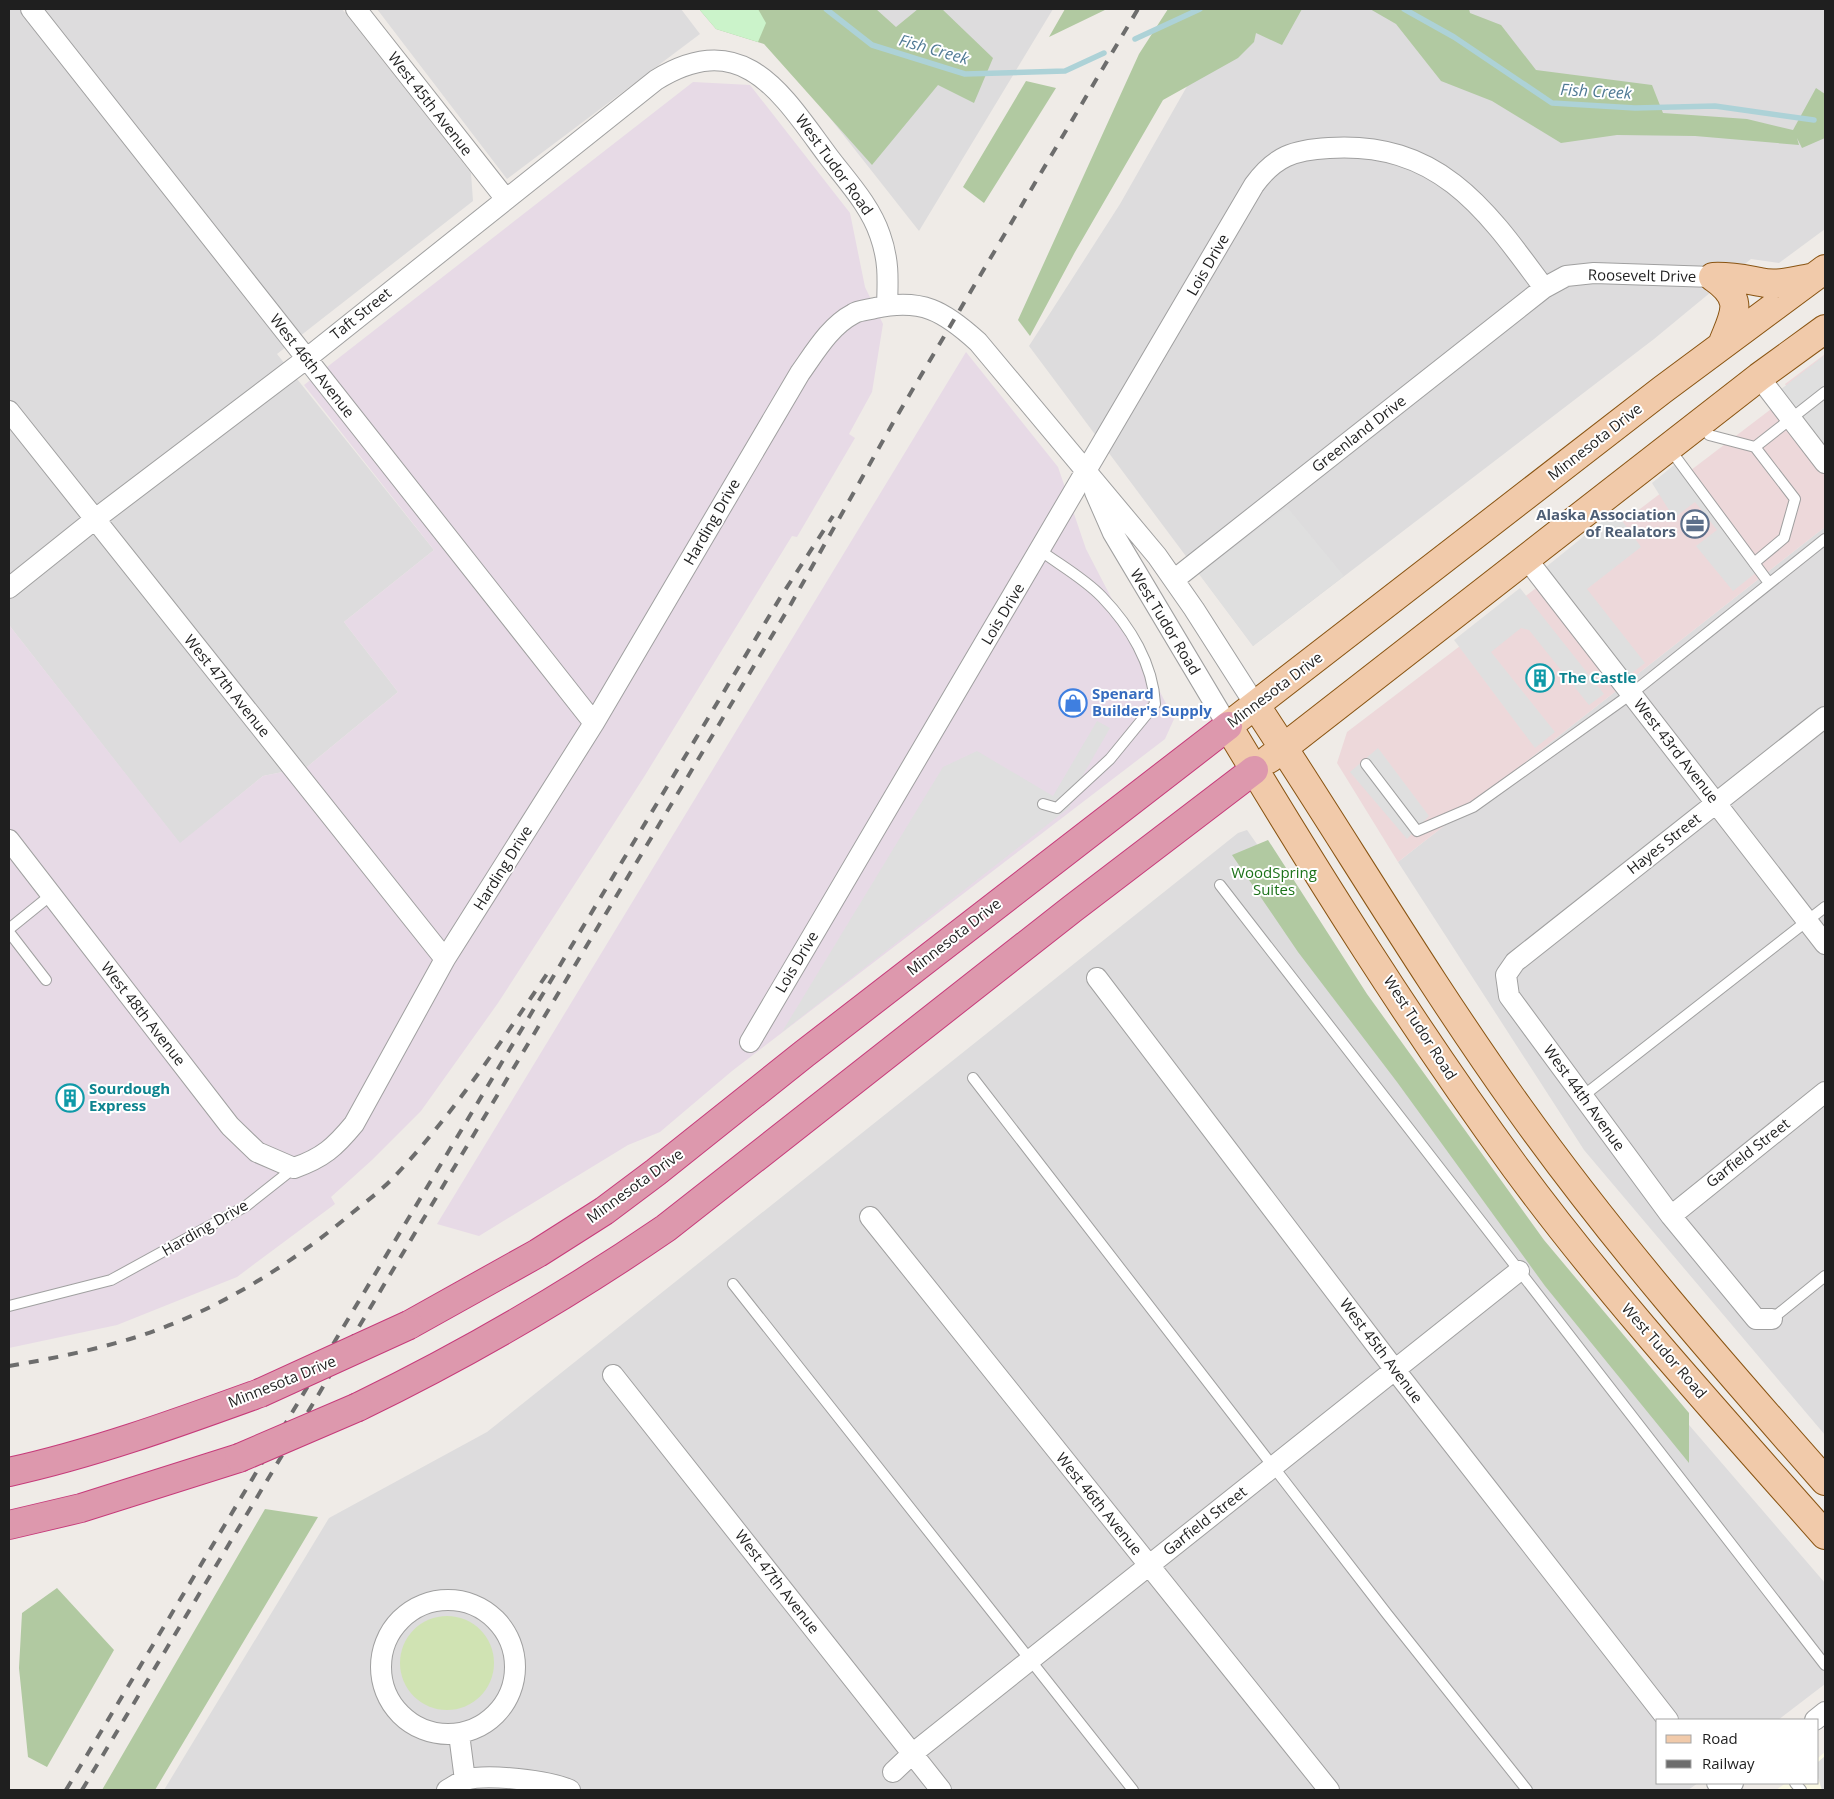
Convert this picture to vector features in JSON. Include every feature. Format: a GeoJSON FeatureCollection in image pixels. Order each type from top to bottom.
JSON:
{"type":"FeatureCollection","features":[{"type":"Feature","properties":{"kind":"highway","name":"Minnesota Drive"},"geometry":{"type":"LineString","coordinates":[[9,1472],[65,1460],[138,1437],[260,1392],[409,1325],[515,1267],[604,1211],[656,1172],[804,1054],[1228,726]]}},
{"type":"Feature","properties":{"kind":"highway"},"geometry":{"type":"LineString","coordinates":[[9,1525],[81,1508],[239,1458],[358,1407],[469,1351],[606,1269],[666,1228],[1072,909],[1254,770]]}},
{"type":"Feature","properties":{"kind":"main road"},"geometry":{"type":"LineString","coordinates":[[1713,277],[1734,276],[1761,283],[1788,283],[1819,273]]}},
{"type":"Feature","properties":{"kind":"main road","name":"Minnesota Drive"},"geometry":{"type":"LineString","coordinates":[[1228,726],[1722,345],[1819,273]]}},
{"type":"Feature","properties":{"kind":"main road"},"geometry":{"type":"LineString","coordinates":[[1713,277],[1730,291],[1736,312],[1722,345]]}},
{"type":"Feature","properties":{"kind":"main road"},"geometry":{"type":"LineString","coordinates":[[1254,770],[1700,422],[1825,329]]}},
{"type":"Feature","properties":{"kind":"main road","name":"West Tudor Road"},"geometry":{"type":"LineString","coordinates":[[1256,706],[1481,1055],[1552,1154],[1695,1333],[1823,1475]]}},
{"type":"Feature","properties":{"kind":"main road","name":"West Tudor Road"},"geometry":{"type":"LineString","coordinates":[[1228,726],[1254,770],[1412,1016],[1516,1168],[1614,1292],[1825,1534]]}},
{"type":"Feature","properties":{"kind":"main road"},"geometry":{"type":"LineString","coordinates":[[1798,1504],[1817,1510],[1825,1520]]}},
{"type":"Feature","properties":{"kind":"street","name":"West 46th Avenue"},"geometry":{"type":"LineString","coordinates":[[31,9],[594,723]]}},
{"type":"Feature","properties":{"kind":"street","name":"West 45th Avenue"},"geometry":{"type":"LineString","coordinates":[[356,9],[505,198]]}},
{"type":"Feature","properties":{"kind":"street","name":"Taft Street"},"geometry":{"type":"LineString","coordinates":[[9,588],[94,520],[306,359],[505,198],[656,80],[676,68],[693,63],[721,62]]}},
{"type":"Feature","properties":{"kind":"street","name":"West Tudor Road"},"geometry":{"type":"LineString","coordinates":[[721,62],[738,64],[768,81],[786,100],[870,211],[880,234],[889,265],[887,306],[915,303],[954,320],[978,342],[1174,580],[1256,706]]}},
{"type":"Feature","properties":{"kind":"street","name":"Lois Drive"},"geometry":{"type":"LineString","coordinates":[[750,1042],[1087,472],[1254,185],[1274,162],[1288,155],[1309,149],[1338,147],[1370,150],[1399,156],[1426,165],[1477,203],[1497,224],[1544,288]]}},
{"type":"Feature","properties":{"kind":"street","name":"Roosevelt Drive"},"geometry":{"type":"LineString","coordinates":[[1544,288],[1566,276],[1594,273],[1713,277]]}},
{"type":"Feature","properties":{"kind":"street","name":"Greenland Drive"},"geometry":{"type":"LineString","coordinates":[[1174,580],[1544,288]]}},
{"type":"Feature","properties":{"kind":"street","name":"Harding Drive"},"geometry":{"type":"LineString","coordinates":[[294,1168],[315,1160],[337,1145],[354,1124],[445,959],[594,723],[800,373],[827,336],[854,313],[887,306]]}},
{"type":"Feature","properties":{"kind":"street"},"geometry":{"type":"LineString","coordinates":[[1759,377],[1825,464]]}},
{"type":"Feature","properties":{"kind":"street","name":"West 47th Avenue"},"geometry":{"type":"LineString","coordinates":[[9,411],[445,959]]}},
{"type":"Feature","properties":{"kind":"street","name":"West Tudor Road"},"geometry":{"type":"LineString","coordinates":[[1087,472],[1113,533],[1228,726]]}},
{"type":"Feature","properties":{"kind":"street","name":"West 43rd Avenue"},"geometry":{"type":"LineString","coordinates":[[1526,558],[1825,944]]}},
{"type":"Feature","properties":{"kind":"street","name":"Hayes Street"},"geometry":{"type":"LineString","coordinates":[[1506,975],[1515,962],[1825,717]]}},
{"type":"Feature","properties":{"kind":"street","name":"West 48th Avenue"},"geometry":{"type":"LineString","coordinates":[[9,840],[230,1126],[257,1152],[294,1168]]}},
{"type":"Feature","properties":{"kind":"street","name":"West 44th Avenue"},"geometry":{"type":"LineString","coordinates":[[1506,975],[1510,996],[1671,1216],[1756,1319],[1772,1319]]}},
{"type":"Feature","properties":{"kind":"street","name":"West 45th Avenue"},"geometry":{"type":"LineString","coordinates":[[1097,978],[1395,1370],[1667,1719]]}},
{"type":"Feature","properties":{"kind":"street","name":"Garfield Street"},"geometry":{"type":"LineString","coordinates":[[1671,1216],[1825,1092]]}},
{"type":"Feature","properties":{"kind":"street","name":"West 46th Avenue"},"geometry":{"type":"LineString","coordinates":[[870,1217],[1329,1790]]}},
{"type":"Feature","properties":{"kind":"street","name":"Garfield Street"},"geometry":{"type":"LineString","coordinates":[[893,1772],[912,1754],[1029,1660],[1519,1271]]}},
{"type":"Feature","properties":{"kind":"street","name":"West 47th Avenue"},"geometry":{"type":"LineString","coordinates":[[613,1375],[941,1790]]}},
{"type":"Feature","properties":{"kind":"street"},"geometry":{"type":"LineString","coordinates":[[437,1600],[465,1602],[478,1606],[496,1619],[508,1636],[514,1656],[515,1677],[508,1698],[490,1719],[479,1727],[459,1734],[438,1734],[417,1727],[400,1715],[388,1698],[381,1678],[381,1656],[385,1643],[400,1619],[417,1607],[437,1600]]}},
{"type":"Feature","properties":{"kind":"street"},"geometry":{"type":"LineString","coordinates":[[459,1734],[465,1780]]}},
{"type":"Feature","properties":{"kind":"street"},"geometry":{"type":"LineString","coordinates":[[447,1790],[465,1780],[495,1778],[528,1781],[570,1790]]}},
{"type":"Feature","properties":{"kind":"lane"},"geometry":{"type":"LineString","coordinates":[[1755,448],[1825,392]]}},
{"type":"Feature","properties":{"kind":"lane"},"geometry":{"type":"LineString","coordinates":[[1700,422],[1709,435],[1755,448],[1795,499],[1784,538],[1754,563]]}},
{"type":"Feature","properties":{"kind":"lane"},"geometry":{"type":"LineString","coordinates":[[1668,447],[1769,584]]}},
{"type":"Feature","properties":{"kind":"lane"},"geometry":{"type":"LineString","coordinates":[[1366,764],[1418,831],[1473,807],[1631,694],[1825,539]]}},
{"type":"Feature","properties":{"kind":"lane"},"geometry":{"type":"LineString","coordinates":[[1040,551],[1102,596],[1138,643],[1154,686],[1155,704],[1110,758],[1057,808],[1043,804]]}},
{"type":"Feature","properties":{"kind":"lane"},"geometry":{"type":"LineString","coordinates":[[1220,885],[1825,1665]]}},
{"type":"Feature","properties":{"kind":"lane"},"geometry":{"type":"LineString","coordinates":[[46,980],[9,930],[51,895]]}},
{"type":"Feature","properties":{"kind":"lane"},"geometry":{"type":"LineString","coordinates":[[1582,1096],[1825,907]]}},
{"type":"Feature","properties":{"kind":"lane"},"geometry":{"type":"LineString","coordinates":[[974,1078],[1527,1790]]}},
{"type":"Feature","properties":{"kind":"lane","name":"Harding Drive"},"geometry":{"type":"LineString","coordinates":[[9,1306],[111,1280],[246,1206],[294,1168]]}},
{"type":"Feature","properties":{"kind":"lane"},"geometry":{"type":"LineString","coordinates":[[1772,1319],[1825,1276]]}},
{"type":"Feature","properties":{"kind":"lane"},"geometry":{"type":"LineString","coordinates":[[733,1284],[1029,1660],[1134,1790]]}},
{"type":"Feature","properties":{"kind":"shaded area"},"geometry":{"type":"Polygon","coordinates":[[[9,9],[342,9],[471,173],[473,201],[277,354],[434,550],[344,622],[398,692],[307,767],[263,776],[180,844],[9,625],[9,9]]]}},
{"type":"Feature","properties":{"kind":"shaded area"},"geometry":{"type":"Polygon","coordinates":[[[377,9],[681,9],[700,34],[507,179],[377,9]]]}},
{"type":"Feature","properties":{"kind":"shaded area"},"geometry":{"type":"Polygon","coordinates":[[[744,9],[1053,9],[919,231],[744,9]]]}},
{"type":"Feature","properties":{"kind":"shaded area"},"geometry":{"type":"Polygon","coordinates":[[[1231,9],[1825,9],[1825,229],[1779,263],[1751,259],[1654,339],[1253,646],[1029,346],[1120,204],[1231,9]]]}},
{"type":"Feature","properties":{"kind":"shaded area"},"geometry":{"type":"Polygon","coordinates":[[[693,82],[750,85],[850,213],[865,287],[883,324],[872,392],[849,434],[855,438],[797,537],[792,536],[644,777],[498,1003],[421,1111],[372,1160],[331,1197],[335,1204],[237,1277],[117,1325],[9,1348],[9,625],[180,843],[263,776],[307,767],[398,692],[344,622],[434,550],[304,385],[693,82]]]}},
{"type":"Feature","properties":{"kind":"shaded area"},"geometry":{"type":"Polygon","coordinates":[[[966,352],[1058,467],[1086,549],[1174,719],[1165,739],[732,1071],[660,1132],[628,1145],[479,1236],[437,1224],[966,352]]]}},
{"type":"Feature","properties":{"kind":"shaded area"},"geometry":{"type":"Polygon","coordinates":[[[1825,354],[1825,527],[1398,862],[1337,763],[1347,732],[1791,394],[1785,384],[1825,354]]]}},
{"type":"Feature","properties":{"kind":"shaded area"},"geometry":{"type":"Polygon","coordinates":[[[1825,355],[1825,449],[1780,390],[1825,355]]]}},
{"type":"Feature","properties":{"kind":"shaded area"},"geometry":{"type":"Polygon","coordinates":[[[1679,461],[1762,568],[1733,591],[1696,546],[1717,530],[1695,502],[1674,518],[1652,483],[1679,461]]]}},
{"type":"Feature","properties":{"kind":"shaded area"},"geometry":{"type":"Polygon","coordinates":[[[1287,507],[1344,576],[1253,646],[1199,574],[1287,507]]]}},
{"type":"Feature","properties":{"kind":"shaded area"},"geometry":{"type":"Polygon","coordinates":[[[1615,511],[1641,547],[1587,589],[1645,663],[1628,676],[1546,567],[1615,511]]]}},
{"type":"Feature","properties":{"kind":"shaded area"},"geometry":{"type":"Polygon","coordinates":[[[1825,527],[1825,1435],[1584,1150],[1398,862],[1825,527]]]}},
{"type":"Feature","properties":{"kind":"shaded area"},"geometry":{"type":"Polygon","coordinates":[[[1520,588],[1604,694],[1589,705],[1529,630],[1521,628],[1491,652],[1555,732],[1535,748],[1454,640],[1520,588]]]}},
{"type":"Feature","properties":{"kind":"shaded area"},"geometry":{"type":"Polygon","coordinates":[[[1097,721],[1110,728],[1071,796],[1070,807],[782,1032],[943,767],[977,751],[1053,796],[1097,721]]]}},
{"type":"Feature","properties":{"kind":"shaded area"},"geometry":{"type":"Polygon","coordinates":[[[1378,748],[1429,816],[1407,839],[1350,772],[1378,748]]]}},
{"type":"Feature","properties":{"kind":"shaded area"},"geometry":{"type":"Polygon","coordinates":[[[1247,830],[1429,1089],[1603,1325],[1825,1583],[1825,1684],[1779,1719],[1656,1719],[1656,1784],[1697,1784],[1688,1790],[164,1790],[329,1518],[487,1432],[1238,833],[1247,830]]]}},
{"type":"Feature","properties":{"kind":"shaded area"},"geometry":{"type":"Polygon","coordinates":[[[1825,1752],[1825,1790],[1776,1790],[1785,1784],[1819,1784],[1819,1757],[1825,1752]]]}},
{"type":"Feature","properties":{"kind":"shaded area"},"geometry":{"type":"Polygon","coordinates":[[[1825,1756],[1825,1790],[1822,1790],[1819,1781],[1819,1761],[1825,1756]]]}},
{"type":"Feature","properties":{"kind":"green space"},"geometry":{"type":"Polygon","coordinates":[[[699,9],[876,9],[896,27],[918,9],[942,9],[993,58],[974,103],[938,85],[872,165],[764,44],[716,29],[699,9]]]}},
{"type":"Feature","properties":{"kind":"green space"},"geometry":{"type":"Polygon","coordinates":[[[699,9],[758,9],[766,23],[758,42],[716,29],[699,9]]]}},
{"type":"Feature","properties":{"kind":"green space"},"geometry":{"type":"Polygon","coordinates":[[[1065,9],[1107,9],[1049,37],[1065,9]]]}},
{"type":"Feature","properties":{"kind":"green space"},"geometry":{"type":"Polygon","coordinates":[[[1168,9],[1302,9],[1282,45],[1256,33],[1254,42],[1238,58],[1163,100],[1075,252],[1030,336],[1018,320],[1139,54],[1168,9]]]}},
{"type":"Feature","properties":{"kind":"green space"},"geometry":{"type":"Polygon","coordinates":[[[1370,9],[1469,9],[1470,13],[1501,25],[1536,70],[1652,85],[1663,113],[1747,119],[1793,130],[1816,88],[1825,94],[1825,138],[1802,148],[1797,138],[1799,145],[1695,136],[1617,135],[1561,143],[1492,101],[1441,81],[1396,24],[1370,9]]]}},
{"type":"Feature","properties":{"kind":"green space"},"geometry":{"type":"Polygon","coordinates":[[[1026,81],[1056,88],[984,203],[963,187],[1026,81]]]}},
{"type":"Feature","properties":{"kind":"green space","name":"WoodSpring Suites"},"geometry":{"type":"Polygon","coordinates":[[[1268,840],[1367,994],[1544,1240],[1689,1413],[1689,1463],[1545,1286],[1397,1082],[1298,952],[1232,855],[1268,840]]]}},
{"type":"Feature","properties":{"kind":"green space"},"geometry":{"type":"Polygon","coordinates":[[[265,1509],[318,1517],[155,1790],[102,1790],[265,1509]]]}},
{"type":"Feature","properties":{"kind":"green space"},"geometry":{"type":"Polygon","coordinates":[[[57,1588],[114,1650],[47,1767],[28,1757],[19,1668],[22,1613],[57,1588]]]}},
{"type":"Feature","properties":{"kind":"green space"},"geometry":{"type":"Polygon","coordinates":[[[447,1616],[465,1620],[480,1630],[490,1645],[494,1663],[490,1681],[480,1696],[465,1706],[447,1710],[429,1706],[414,1696],[404,1681],[400,1663],[404,1645],[414,1630],[429,1620],[447,1616]]]}},
{"type":"Feature","properties":{"kind":"waterway","name":"Fish Creek"},"geometry":{"type":"LineString","coordinates":[[826,9],[872,45],[965,74],[1065,71],[1104,53]]}},
{"type":"Feature","properties":{"kind":"waterway","name":"Fish Creek"},"geometry":{"type":"LineString","coordinates":[[1135,39],[1200,9]]}},
{"type":"Feature","properties":{"kind":"waterway","name":"Fish Creek"},"geometry":{"type":"LineString","coordinates":[[1404,9],[1454,37],[1552,103],[1635,108],[1715,106],[1814,120]]}},
{"type":"Feature","properties":{"kind":"railway"},"geometry":{"type":"LineString","coordinates":[[82,1790],[791,604],[894,421],[1138,9]]}},
{"type":"Feature","properties":{"kind":"railway"},"geometry":{"type":"LineString","coordinates":[[66,1790],[780,598],[833,516]]}},
{"type":"Feature","properties":{"kind":"railway"},"geometry":{"type":"LineString","coordinates":[[9,1366],[55,1358],[100,1347],[160,1329],[248,1287],[302,1252],[380,1190],[417,1152],[476,1076],[549,971]]}},
{"type":"Feature","properties":{"kind":"place","name":"Alaska Association of Realators"},"geometry":{"type":"Point","coordinates":[1695,524]}},
{"type":"Feature","properties":{"kind":"place","name":"The Castle"},"geometry":{"type":"Point","coordinates":[1540,678]}},
{"type":"Feature","properties":{"kind":"place","name":"Spenard Builder's Supply"},"geometry":{"type":"Point","coordinates":[1073,703]}},
{"type":"Feature","properties":{"kind":"place","name":"Sourdough Express"},"geometry":{"type":"Point","coordinates":[70,1098]}}]}
